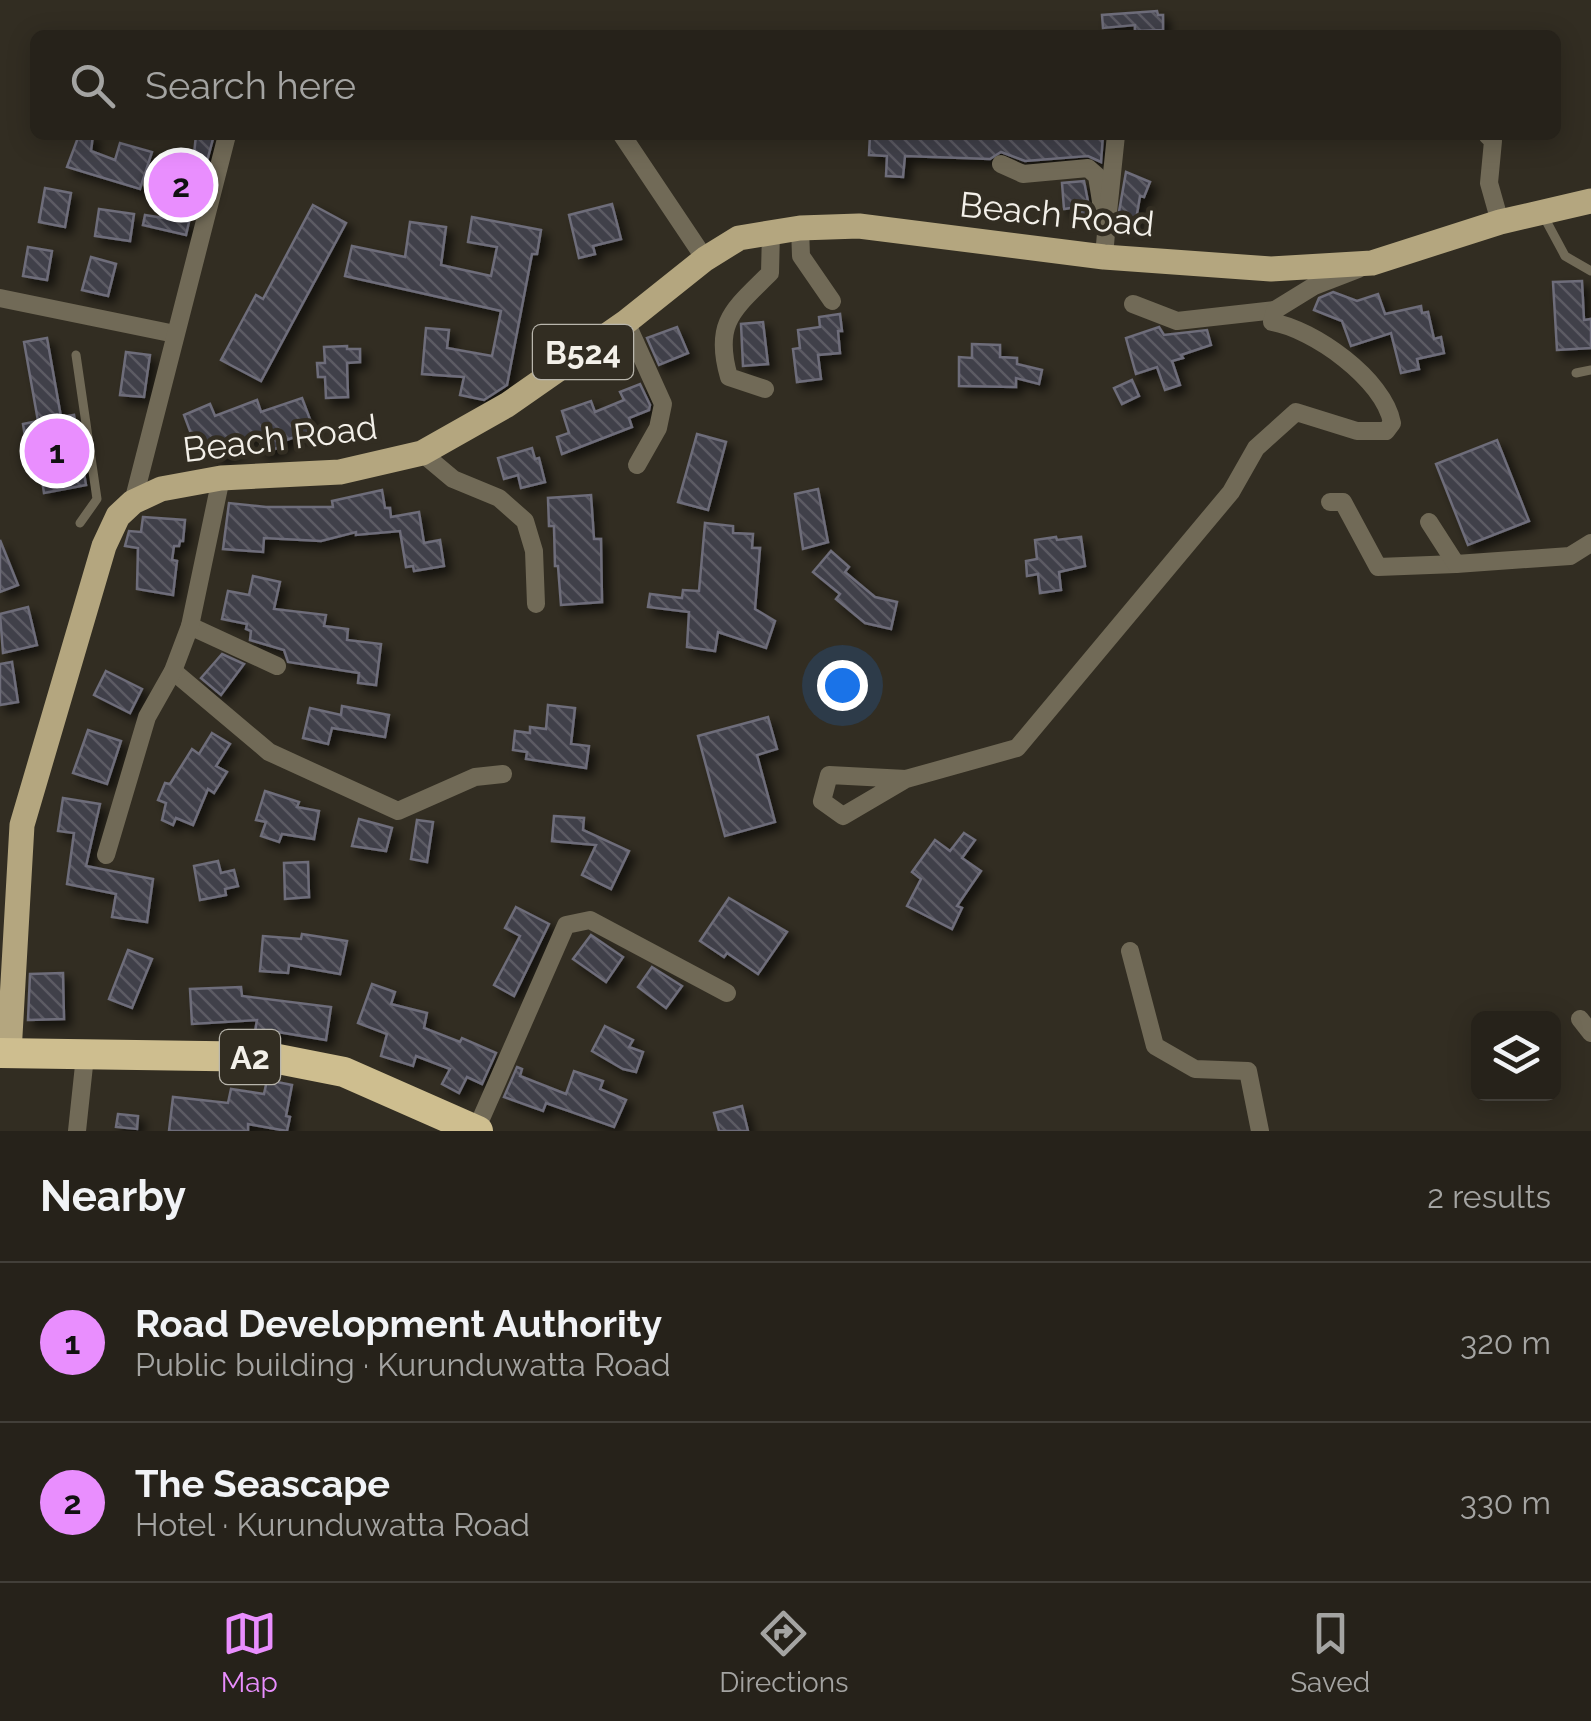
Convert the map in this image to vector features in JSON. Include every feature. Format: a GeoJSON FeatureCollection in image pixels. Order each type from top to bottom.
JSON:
{"type":"FeatureCollection","features":[{"type":"Feature","properties":{"kind":"highway","name":"A2"},"geometry":{"type":"LineString","coordinates":[[4,1053],[268,1057],[344,1072],[477,1130]]}},
{"type":"Feature","properties":{"kind":"main road","name":"Beach Road"},"geometry":{"type":"LineString","coordinates":[[125,509],[161,488],[221,478],[340,472],[422,453],[507,405],[739,238],[800,228],[859,226],[1105,245],[1271,269],[1372,263],[1500,222],[1591,201]]}},
{"type":"Feature","properties":{"kind":"main road"},"geometry":{"type":"LineString","coordinates":[[4,1053],[22,825],[104,546],[125,509]]}},
{"type":"Feature","properties":{"kind":"street"},"geometry":{"type":"LineString","coordinates":[[125,509],[226,140]]}},
{"type":"Feature","properties":{"kind":"street"},"geometry":{"type":"LineString","coordinates":[[625,140],[705,259]]}},
{"type":"Feature","properties":{"kind":"street"},"geometry":{"type":"LineString","coordinates":[[1105,245],[1116,140]]}},
{"type":"Feature","properties":{"kind":"street"},"geometry":{"type":"LineString","coordinates":[[1492,140],[1489,183],[1500,222]]}},
{"type":"Feature","properties":{"kind":"street"},"geometry":{"type":"LineString","coordinates":[[1001,164],[1023,174],[1088,168],[1097,176],[1105,245]]}},
{"type":"Feature","properties":{"kind":"street"},"geometry":{"type":"LineString","coordinates":[[800,228],[801,256],[832,300]]}},
{"type":"Feature","properties":{"kind":"street"},"geometry":{"type":"LineString","coordinates":[[765,388],[730,377],[722,354],[729,314],[770,273],[771,232]]}},
{"type":"Feature","properties":{"kind":"street"},"geometry":{"type":"LineString","coordinates":[[1132,304],[1177,322],[1275,310],[1314,286],[1372,263]]}},
{"type":"Feature","properties":{"kind":"street"},"geometry":{"type":"LineString","coordinates":[[0,298],[175,334]]}},
{"type":"Feature","properties":{"kind":"street"},"geometry":{"type":"LineString","coordinates":[[906,780],[1017,748],[1230,492],[1256,448],[1296,412],[1357,431],[1386,431],[1392,423],[1390,410],[1360,371],[1294,326],[1272,322],[1275,310]]}},
{"type":"Feature","properties":{"kind":"street"},"geometry":{"type":"LineString","coordinates":[[626,322],[664,404],[658,428],[637,465]]}},
{"type":"Feature","properties":{"kind":"street"},"geometry":{"type":"LineString","coordinates":[[422,453],[454,479],[499,498],[525,521],[534,551],[536,604]]}},
{"type":"Feature","properties":{"kind":"street"},"geometry":{"type":"LineString","coordinates":[[106,855],[147,716],[173,671],[190,626],[221,478]]}},
{"type":"Feature","properties":{"kind":"street"},"geometry":{"type":"LineString","coordinates":[[1330,502],[1343,502],[1378,567],[1570,556],[1591,543]]}},
{"type":"Feature","properties":{"kind":"street"},"geometry":{"type":"LineString","coordinates":[[1429,522],[1456,564]]}},
{"type":"Feature","properties":{"kind":"street"},"geometry":{"type":"LineString","coordinates":[[190,626],[277,666]]}},
{"type":"Feature","properties":{"kind":"street"},"geometry":{"type":"LineString","coordinates":[[173,671],[269,752],[398,811],[474,776],[502,774]]}},
{"type":"Feature","properties":{"kind":"street"},"geometry":{"type":"LineString","coordinates":[[477,1130],[566,925],[590,920],[727,993]]}},
{"type":"Feature","properties":{"kind":"street"},"geometry":{"type":"LineString","coordinates":[[1130,951],[1155,1046],[1195,1068],[1248,1071],[1260,1131]]}},
{"type":"Feature","properties":{"kind":"street"},"geometry":{"type":"LineString","coordinates":[[77,1131],[85,1056]]}},
{"type":"Feature","properties":{"kind":"lane"},"geometry":{"type":"LineString","coordinates":[[1542,213],[1564,256],[1591,271]]}},
{"type":"Feature","properties":{"kind":"lane"},"geometry":{"type":"LineString","coordinates":[[76,355],[97,499],[80,523]]}},
{"type":"Feature","properties":{"kind":"lane"},"geometry":{"type":"LineString","coordinates":[[1576,373],[1591,370]]}},
{"type":"Feature","properties":{"kind":"lane"},"geometry":{"type":"LineString","coordinates":[[97,499],[125,509]]}},
{"type":"Feature","properties":{"kind":"building"},"geometry":{"type":"Polygon","coordinates":[[[1157,11],[1163,15],[1163,30],[1135,30],[1135,25],[1103,28],[1102,15],[1157,11]]]}},
{"type":"Feature","properties":{"kind":"building"},"geometry":{"type":"Polygon","coordinates":[[[77,140],[92,140],[91,151],[115,160],[120,143],[152,152],[140,189],[67,167],[77,140]]]}},
{"type":"Feature","properties":{"kind":"building"},"geometry":{"type":"Polygon","coordinates":[[[195,140],[213,140],[206,165],[193,164],[195,140]]]}},
{"type":"Feature","properties":{"kind":"building"},"geometry":{"type":"Polygon","coordinates":[[[870,140],[1103,140],[1101,162],[1088,156],[1025,161],[1001,152],[990,159],[905,156],[903,177],[886,176],[887,156],[869,155],[870,140]]]}},
{"type":"Feature","properties":{"kind":"building"},"geometry":{"type":"Polygon","coordinates":[[[169,172],[195,176],[191,206],[166,198],[169,172]]]}},
{"type":"Feature","properties":{"kind":"building"},"geometry":{"type":"Polygon","coordinates":[[[1126,172],[1150,182],[1144,197],[1140,196],[1135,226],[1117,223],[1126,172]]]}},
{"type":"Feature","properties":{"kind":"building"},"geometry":{"type":"Polygon","coordinates":[[[1084,181],[1091,217],[1080,218],[1078,207],[1064,209],[1062,183],[1084,181]]]}},
{"type":"Feature","properties":{"kind":"building"},"geometry":{"type":"Polygon","coordinates":[[[45,188],[71,193],[65,227],[39,222],[45,188]]]}},
{"type":"Feature","properties":{"kind":"building"},"geometry":{"type":"Polygon","coordinates":[[[612,204],[621,239],[593,246],[595,254],[579,258],[569,215],[612,204]]]}},
{"type":"Feature","properties":{"kind":"building"},"geometry":{"type":"Polygon","coordinates":[[[313,205],[346,223],[261,381],[221,360],[256,295],[263,299],[313,205]]]}},
{"type":"Feature","properties":{"kind":"building"},"geometry":{"type":"Polygon","coordinates":[[[99,209],[134,214],[130,241],[95,236],[99,209]]]}},
{"type":"Feature","properties":{"kind":"building"},"geometry":{"type":"Polygon","coordinates":[[[145,215],[189,222],[186,235],[143,225],[145,215]]]}},
{"type":"Feature","properties":{"kind":"building"},"geometry":{"type":"Polygon","coordinates":[[[472,217],[541,230],[537,254],[532,254],[507,385],[484,400],[460,395],[464,377],[422,374],[426,328],[449,330],[447,348],[492,356],[501,311],[345,276],[352,246],[405,257],[410,222],[446,227],[441,265],[491,276],[497,247],[468,242],[472,217]]]}},
{"type":"Feature","properties":{"kind":"building"},"geometry":{"type":"Polygon","coordinates":[[[28,247],[52,251],[47,280],[23,276],[28,247]]]}},
{"type":"Feature","properties":{"kind":"building"},"geometry":{"type":"Polygon","coordinates":[[[91,257],[116,264],[108,296],[82,290],[91,257]]]}},
{"type":"Feature","properties":{"kind":"building"},"geometry":{"type":"Polygon","coordinates":[[[1582,281],[1584,320],[1591,319],[1591,348],[1557,350],[1553,282],[1582,281]]]}},
{"type":"Feature","properties":{"kind":"building"},"geometry":{"type":"Polygon","coordinates":[[[1333,292],[1357,301],[1378,294],[1385,314],[1421,306],[1422,313],[1428,312],[1434,339],[1441,337],[1444,353],[1417,359],[1419,369],[1401,373],[1391,333],[1351,346],[1342,321],[1314,310],[1319,298],[1333,292]]]}},
{"type":"Feature","properties":{"kind":"building"},"geometry":{"type":"Polygon","coordinates":[[[840,314],[840,353],[818,355],[821,379],[797,382],[793,349],[800,348],[798,330],[820,327],[819,317],[840,314]]]}},
{"type":"Feature","properties":{"kind":"building"},"geometry":{"type":"Polygon","coordinates":[[[763,322],[768,364],[743,366],[741,324],[763,322]]]}},
{"type":"Feature","properties":{"kind":"building"},"geometry":{"type":"Polygon","coordinates":[[[677,327],[688,353],[659,365],[647,338],[677,327]]]}},
{"type":"Feature","properties":{"kind":"building"},"geometry":{"type":"Polygon","coordinates":[[[1159,327],[1164,335],[1207,330],[1211,345],[1172,361],[1180,385],[1165,390],[1157,367],[1136,374],[1126,338],[1159,327]]]}},
{"type":"Feature","properties":{"kind":"building"},"geometry":{"type":"Polygon","coordinates":[[[47,338],[61,417],[74,415],[86,485],[44,493],[38,455],[28,456],[23,424],[38,421],[24,342],[47,338]]]}},
{"type":"Feature","properties":{"kind":"building"},"geometry":{"type":"Polygon","coordinates":[[[972,344],[1000,345],[1000,357],[1017,358],[1017,364],[1042,370],[1039,384],[1016,378],[1016,387],[959,386],[959,357],[972,358],[972,344]]]}},
{"type":"Feature","properties":{"kind":"building"},"geometry":{"type":"Polygon","coordinates":[[[324,347],[360,349],[360,362],[347,363],[348,397],[326,398],[325,377],[318,377],[317,363],[325,363],[324,347]]]}},
{"type":"Feature","properties":{"kind":"building"},"geometry":{"type":"Polygon","coordinates":[[[126,352],[150,355],[144,397],[120,395],[126,352]]]}},
{"type":"Feature","properties":{"kind":"building"},"geometry":{"type":"Polygon","coordinates":[[[1132,380],[1139,396],[1122,404],[1114,388],[1132,380]]]}},
{"type":"Feature","properties":{"kind":"building"},"geometry":{"type":"Polygon","coordinates":[[[640,384],[650,405],[649,410],[629,418],[632,427],[562,454],[557,437],[569,433],[562,411],[591,401],[595,412],[624,400],[620,392],[640,384]]]}},
{"type":"Feature","properties":{"kind":"building"},"geometry":{"type":"Polygon","coordinates":[[[302,398],[314,430],[264,453],[258,436],[234,445],[237,451],[218,458],[212,441],[196,447],[184,415],[210,404],[215,416],[257,400],[261,412],[302,398]]]}},
{"type":"Feature","properties":{"kind":"building"},"geometry":{"type":"Polygon","coordinates":[[[697,434],[726,442],[708,510],[678,502],[697,434]]]}},
{"type":"Feature","properties":{"kind":"building"},"geometry":{"type":"Polygon","coordinates":[[[1497,440],[1529,521],[1468,545],[1436,464],[1497,440]]]}},
{"type":"Feature","properties":{"kind":"building"},"geometry":{"type":"Polygon","coordinates":[[[532,448],[545,482],[521,488],[518,475],[504,479],[498,458],[532,448]]]}},
{"type":"Feature","properties":{"kind":"building"},"geometry":{"type":"Polygon","coordinates":[[[818,489],[828,542],[803,549],[795,494],[818,489]]]}},
{"type":"Feature","properties":{"kind":"building"},"geometry":{"type":"Polygon","coordinates":[[[382,490],[391,517],[419,512],[424,543],[440,540],[444,566],[414,571],[413,566],[406,567],[400,531],[356,532],[321,541],[264,538],[263,552],[223,549],[229,503],[333,507],[332,501],[382,490]]]}},
{"type":"Feature","properties":{"kind":"building"},"geometry":{"type":"Polygon","coordinates":[[[591,495],[594,539],[601,539],[602,602],[561,605],[548,498],[591,495]]]}},
{"type":"Feature","properties":{"kind":"building"},"geometry":{"type":"Polygon","coordinates":[[[143,517],[185,520],[183,541],[174,546],[172,560],[177,561],[173,595],[137,589],[138,548],[125,546],[129,531],[141,532],[143,517]]]}},
{"type":"Feature","properties":{"kind":"building"},"geometry":{"type":"Polygon","coordinates":[[[705,523],[733,526],[733,533],[753,534],[752,548],[760,548],[755,609],[775,621],[766,648],[718,632],[715,651],[687,647],[689,612],[648,607],[650,594],[682,598],[683,590],[699,591],[705,523]]]}},
{"type":"Feature","properties":{"kind":"building"},"geometry":{"type":"Polygon","coordinates":[[[1081,537],[1085,566],[1059,572],[1061,590],[1040,593],[1038,574],[1027,576],[1026,561],[1037,559],[1035,540],[1081,537]]]}},
{"type":"Feature","properties":{"kind":"building"},"geometry":{"type":"Polygon","coordinates":[[[0,540],[18,585],[0,592],[0,540]]]}},
{"type":"Feature","properties":{"kind":"building"},"geometry":{"type":"Polygon","coordinates":[[[831,551],[849,567],[845,572],[875,597],[897,602],[891,629],[865,623],[836,599],[840,594],[813,572],[831,551]]]}},
{"type":"Feature","properties":{"kind":"building"},"geometry":{"type":"Polygon","coordinates":[[[253,576],[280,582],[274,609],[326,615],[324,626],[348,629],[347,640],[381,644],[376,685],[358,683],[359,673],[288,662],[284,650],[250,640],[247,624],[222,619],[228,591],[249,595],[253,576]]]}},
{"type":"Feature","properties":{"kind":"building"},"geometry":{"type":"Polygon","coordinates":[[[28,607],[37,645],[3,653],[0,614],[28,607]]]}},
{"type":"Feature","properties":{"kind":"building"},"geometry":{"type":"Polygon","coordinates":[[[222,654],[244,664],[221,695],[201,678],[222,654]]]}},
{"type":"Feature","properties":{"kind":"building"},"geometry":{"type":"Polygon","coordinates":[[[12,662],[18,702],[0,705],[0,664],[12,662]]]}},
{"type":"Feature","properties":{"kind":"building"},"geometry":{"type":"Polygon","coordinates":[[[106,671],[142,689],[130,713],[94,695],[106,671]]]}},
{"type":"Feature","properties":{"kind":"building"},"geometry":{"type":"Polygon","coordinates":[[[548,705],[575,708],[571,744],[589,746],[586,768],[526,759],[527,752],[513,750],[515,731],[530,733],[530,727],[546,729],[548,705]]]}},
{"type":"Feature","properties":{"kind":"building"},"geometry":{"type":"Polygon","coordinates":[[[342,706],[389,715],[385,737],[332,728],[328,744],[303,738],[310,708],[341,715],[342,706]]]}},
{"type":"Feature","properties":{"kind":"building"},"geometry":{"type":"Polygon","coordinates":[[[768,717],[777,749],[757,755],[775,822],[725,836],[698,736],[768,717]]]}},
{"type":"Feature","properties":{"kind":"building"},"geometry":{"type":"Polygon","coordinates":[[[88,730],[121,741],[107,784],[73,773],[88,730]]]}},
{"type":"Feature","properties":{"kind":"building"},"geometry":{"type":"Polygon","coordinates":[[[212,733],[230,744],[216,766],[227,772],[214,793],[208,789],[193,825],[176,818],[173,825],[162,820],[166,803],[158,800],[165,783],[170,784],[192,749],[199,754],[212,733]]]}},
{"type":"Feature","properties":{"kind":"building"},"geometry":{"type":"Polygon","coordinates":[[[265,791],[299,802],[297,807],[319,811],[314,839],[282,834],[279,842],[261,836],[266,822],[256,820],[265,791]]]}},
{"type":"Feature","properties":{"kind":"building"},"geometry":{"type":"Polygon","coordinates":[[[63,798],[100,804],[86,866],[153,879],[147,922],[112,917],[116,894],[67,884],[74,833],[58,831],[63,798]]]}},
{"type":"Feature","properties":{"kind":"building"},"geometry":{"type":"Polygon","coordinates":[[[554,816],[584,818],[583,830],[629,851],[611,889],[582,875],[596,845],[552,841],[554,816]]]}},
{"type":"Feature","properties":{"kind":"building"},"geometry":{"type":"Polygon","coordinates":[[[359,819],[392,828],[386,851],[352,846],[359,819]]]}},
{"type":"Feature","properties":{"kind":"building"},"geometry":{"type":"Polygon","coordinates":[[[417,820],[433,822],[427,862],[411,859],[417,820]]]}},
{"type":"Feature","properties":{"kind":"building"},"geometry":{"type":"Polygon","coordinates":[[[964,833],[975,840],[962,858],[981,871],[957,906],[962,908],[952,929],[907,906],[921,879],[912,872],[935,840],[950,851],[964,833]]]}},
{"type":"Feature","properties":{"kind":"building"},"geometry":{"type":"Polygon","coordinates":[[[218,861],[221,873],[234,870],[238,886],[225,889],[226,895],[200,900],[194,866],[218,861]]]}},
{"type":"Feature","properties":{"kind":"building"},"geometry":{"type":"Polygon","coordinates":[[[308,862],[309,897],[285,899],[284,863],[308,862]]]}},
{"type":"Feature","properties":{"kind":"building"},"geometry":{"type":"Polygon","coordinates":[[[729,898],[787,932],[758,974],[700,941],[729,898]]]}},
{"type":"Feature","properties":{"kind":"building"},"geometry":{"type":"Polygon","coordinates":[[[516,907],[549,924],[514,996],[494,985],[520,936],[505,928],[516,907]]]}},
{"type":"Feature","properties":{"kind":"building"},"geometry":{"type":"Polygon","coordinates":[[[302,934],[347,941],[340,974],[289,965],[288,973],[260,971],[263,936],[301,939],[302,934]]]}},
{"type":"Feature","properties":{"kind":"building"},"geometry":{"type":"Polygon","coordinates":[[[591,935],[623,957],[606,982],[573,959],[591,935]]]}},
{"type":"Feature","properties":{"kind":"building"},"geometry":{"type":"Polygon","coordinates":[[[128,950],[152,959],[132,1008],[109,999],[128,950]]]}},
{"type":"Feature","properties":{"kind":"building"},"geometry":{"type":"Polygon","coordinates":[[[652,967],[682,986],[666,1008],[638,987],[652,967]]]}},
{"type":"Feature","properties":{"kind":"building"},"geometry":{"type":"Polygon","coordinates":[[[63,973],[64,1019],[28,1020],[30,974],[63,973]]]}},
{"type":"Feature","properties":{"kind":"building"},"geometry":{"type":"Polygon","coordinates":[[[372,984],[395,992],[391,1004],[427,1013],[424,1028],[460,1042],[462,1038],[496,1053],[482,1084],[467,1077],[459,1093],[442,1084],[450,1069],[416,1056],[413,1066],[381,1056],[387,1034],[358,1023],[372,984]]]}},
{"type":"Feature","properties":{"kind":"building"},"geometry":{"type":"Polygon","coordinates":[[[241,987],[242,996],[331,1007],[326,1040],[278,1032],[276,1040],[254,1038],[257,1020],[192,1024],[190,989],[241,987]]]}},
{"type":"Feature","properties":{"kind":"building"},"geometry":{"type":"Polygon","coordinates":[[[605,1026],[633,1040],[629,1047],[643,1052],[636,1072],[592,1051],[605,1026]]]}},
{"type":"Feature","properties":{"kind":"building"},"geometry":{"type":"Polygon","coordinates":[[[517,1067],[522,1069],[520,1076],[566,1094],[574,1071],[603,1081],[600,1089],[626,1100],[614,1127],[546,1103],[543,1111],[504,1097],[517,1067]]]}},
{"type":"Feature","properties":{"kind":"building"},"geometry":{"type":"Polygon","coordinates":[[[267,1080],[292,1085],[287,1131],[248,1124],[248,1131],[169,1131],[173,1097],[228,1103],[231,1089],[264,1094],[267,1080]]]}},
{"type":"Feature","properties":{"kind":"building"},"geometry":{"type":"Polygon","coordinates":[[[742,1106],[748,1131],[719,1131],[714,1113],[742,1106]]]}},
{"type":"Feature","properties":{"kind":"building"},"geometry":{"type":"Polygon","coordinates":[[[118,1114],[138,1116],[137,1129],[116,1127],[118,1114]]]}},
{"type":"Feature","properties":{"kind":"place","name":"The Seascape"},"geometry":{"type":"Point","coordinates":[181,185]}},
{"type":"Feature","properties":{"kind":"place","name":"Road Development Authority"},"geometry":{"type":"Point","coordinates":[57,451]}}]}
